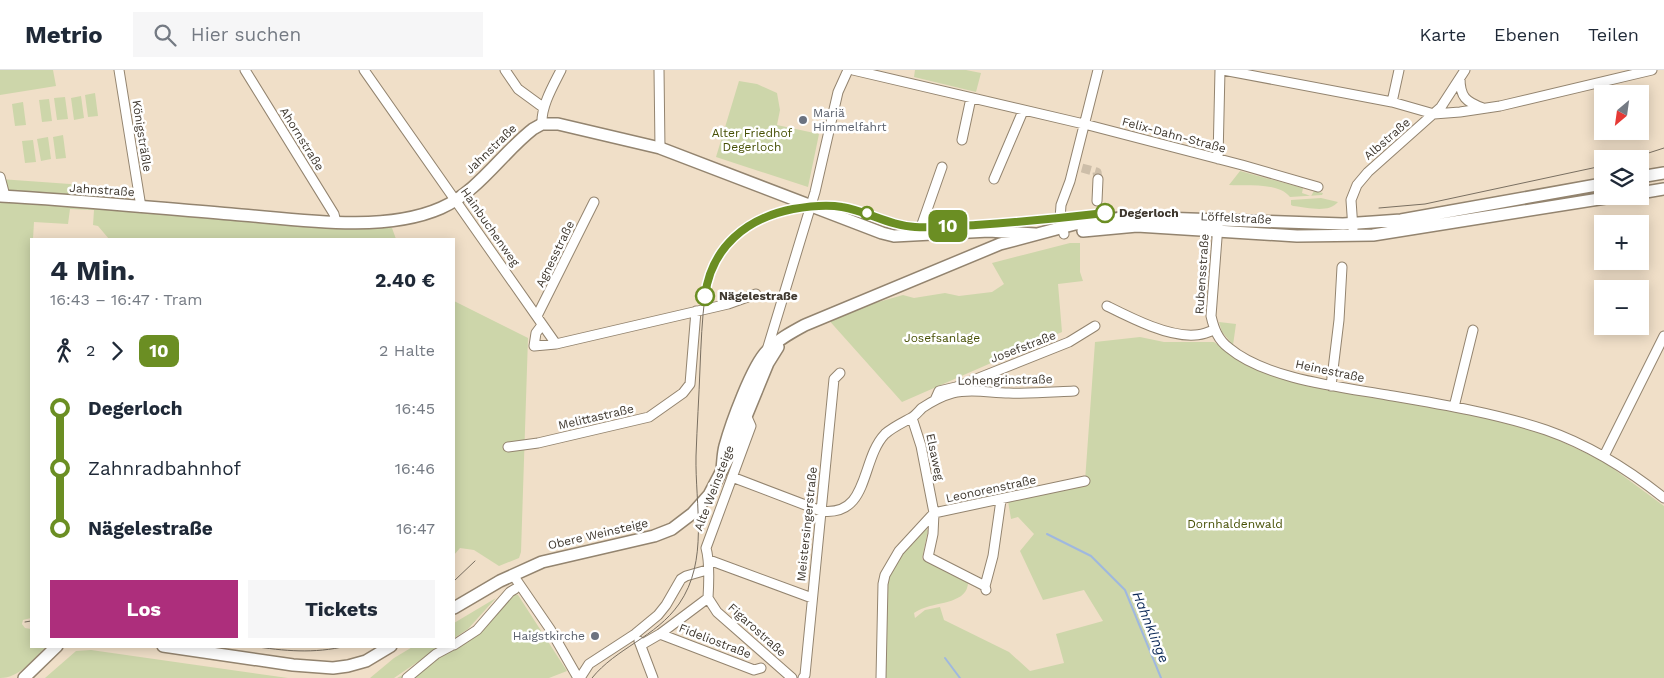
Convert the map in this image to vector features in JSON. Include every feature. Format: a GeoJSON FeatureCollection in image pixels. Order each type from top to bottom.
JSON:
{"type":"FeatureCollection","features":[{"type":"Feature","properties":{"kind":"main road","name":"Jahnstraße"},"geometry":{"type":"LineString","coordinates":[[3,196],[336,222],[396,220],[428,213],[456,199],[480,179],[524,135],[542,124]]}},
{"type":"Feature","properties":{"kind":"main road"},"geometry":{"type":"LineString","coordinates":[[542,124],[558,124],[660,148],[882,234],[894,236],[994,232],[1035,234]]}},
{"type":"Feature","properties":{"kind":"main road"},"geometry":{"type":"LineString","coordinates":[[1649,175],[1664,172]]}},
{"type":"Feature","properties":{"kind":"main road","name":"Löffelstraße"},"geometry":{"type":"LineString","coordinates":[[1218,225],[1353,224],[1401,220],[1594,185]]}},
{"type":"Feature","properties":{"kind":"main road"},"geometry":{"type":"LineString","coordinates":[[1649,192],[1664,189]]}},
{"type":"Feature","properties":{"kind":"main road","name":"Löffelstraße"},"geometry":{"type":"LineString","coordinates":[[976,255],[1014,239],[1131,218],[1218,225],[1297,236],[1353,236],[1395,233],[1594,200]]}},
{"type":"Feature","properties":{"kind":"main road","name":"Löffelstraße"},"geometry":{"type":"LineString","coordinates":[[976,255],[997,252],[1026,244],[1063,231]]}},
{"type":"Feature","properties":{"kind":"main road"},"geometry":{"type":"LineString","coordinates":[[994,232],[1026,244]]}},
{"type":"Feature","properties":{"kind":"main road"},"geometry":{"type":"LineString","coordinates":[[992,247],[994,232]]}},
{"type":"Feature","properties":{"kind":"main road","name":"Obere Weinsteige"},"geometry":{"type":"LineString","coordinates":[[722,469],[725,446],[741,401],[751,377],[767,350],[805,325],[976,255]]}},
{"type":"Feature","properties":{"kind":"main road","name":"Obere Weinsteige"},"geometry":{"type":"LineString","coordinates":[[455,607],[513,575],[557,558],[642,539],[672,529],[694,513],[708,495],[722,469],[747,416],[774,350],[787,336]]}},
{"type":"Feature","properties":{"kind":"main road"},"geometry":{"type":"LineString","coordinates":[[763,376],[762,369],[767,350]]}},
{"type":"Feature","properties":{"kind":"main road"},"geometry":{"type":"LineString","coordinates":[[24,678],[55,648]]}},
{"type":"Feature","properties":{"kind":"main road"},"geometry":{"type":"LineString","coordinates":[[177,648],[301,666],[332,668],[366,661],[388,648]]}},
{"type":"Feature","properties":{"kind":"street","name":"Königsträßle"},"geometry":{"type":"LineString","coordinates":[[119,70],[140,207]]}},
{"type":"Feature","properties":{"kind":"street","name":"Ahornstraße"},"geometry":{"type":"LineString","coordinates":[[245,70],[334,214],[336,222]]}},
{"type":"Feature","properties":{"kind":"street","name":"Hainbuchenweg"},"geometry":{"type":"LineString","coordinates":[[364,70],[556,344]]}},
{"type":"Feature","properties":{"kind":"street"},"geometry":{"type":"LineString","coordinates":[[504,70],[518,89],[544,108]]}},
{"type":"Feature","properties":{"kind":"street"},"geometry":{"type":"LineString","coordinates":[[542,124],[544,108],[561,70]]}},
{"type":"Feature","properties":{"kind":"street"},"geometry":{"type":"LineString","coordinates":[[659,70],[660,148]]}},
{"type":"Feature","properties":{"kind":"street"},"geometry":{"type":"LineString","coordinates":[[767,350],[811,205],[838,92],[848,70]]}},
{"type":"Feature","properties":{"kind":"street","name":"Felix-Dahn-Straße"},"geometry":{"type":"LineString","coordinates":[[853,70],[1084,124],[1318,187]]}},
{"type":"Feature","properties":{"kind":"street"},"geometry":{"type":"LineString","coordinates":[[1063,231],[1060,219],[1061,204],[1078,167],[1084,124],[1098,70]]}},
{"type":"Feature","properties":{"kind":"street"},"geometry":{"type":"LineString","coordinates":[[1218,159],[1222,70],[1392,102],[1434,114],[1485,108],[1616,74],[1652,70]]}},
{"type":"Feature","properties":{"kind":"street"},"geometry":{"type":"LineString","coordinates":[[1392,102],[1399,70]]}},
{"type":"Feature","properties":{"kind":"street","name":"Albstraße"},"geometry":{"type":"LineString","coordinates":[[1353,236],[1351,200],[1357,185],[1368,172],[1441,107],[1465,70]]}},
{"type":"Feature","properties":{"kind":"street"},"geometry":{"type":"LineString","coordinates":[[1460,78],[1463,97],[1473,104],[1485,108]]}},
{"type":"Feature","properties":{"kind":"street"},"geometry":{"type":"LineString","coordinates":[[962,140],[971,98]]}},
{"type":"Feature","properties":{"kind":"street"},"geometry":{"type":"LineString","coordinates":[[994,179],[1023,111]]}},
{"type":"Feature","properties":{"kind":"street"},"geometry":{"type":"LineString","coordinates":[[921,235],[922,224],[942,166]]}},
{"type":"Feature","properties":{"kind":"street"},"geometry":{"type":"LineString","coordinates":[[0,177],[3,196]]}},
{"type":"Feature","properties":{"kind":"street"},"geometry":{"type":"LineString","coordinates":[[1097,201],[1098,179]]}},
{"type":"Feature","properties":{"kind":"street","name":"Agnesstraße"},"geometry":{"type":"LineString","coordinates":[[537,316],[594,202]]}},
{"type":"Feature","properties":{"kind":"street","name":"Rubensstraße"},"geometry":{"type":"LineString","coordinates":[[1214,330],[1211,316],[1218,225]]}},
{"type":"Feature","properties":{"kind":"street"},"geometry":{"type":"LineString","coordinates":[[1331,386],[1340,320],[1342,267]]}},
{"type":"Feature","properties":{"kind":"street"},"geometry":{"type":"LineString","coordinates":[[542,325],[536,333],[534,346],[556,344],[728,304],[756,294]]}},
{"type":"Feature","properties":{"kind":"street"},"geometry":{"type":"LineString","coordinates":[[1107,306],[1136,321],[1180,334],[1198,335],[1214,330]]}},
{"type":"Feature","properties":{"kind":"street","name":"Melittastraße"},"geometry":{"type":"LineString","coordinates":[[508,447],[538,443],[641,420],[658,412],[683,393],[690,384],[696,311]]}},
{"type":"Feature","properties":{"kind":"street","name":"Josefstraße"},"geometry":{"type":"LineString","coordinates":[[935,400],[939,392],[1069,342],[1095,326]]}},
{"type":"Feature","properties":{"kind":"street","name":"Heinestraße"},"geometry":{"type":"LineString","coordinates":[[1214,330],[1219,339],[1228,348],[1252,362],[1280,373],[1331,386],[1454,407],[1546,430],[1604,456],[1663,494]]}},
{"type":"Feature","properties":{"kind":"street"},"geometry":{"type":"LineString","coordinates":[[1454,407],[1473,330]]}},
{"type":"Feature","properties":{"kind":"street"},"geometry":{"type":"LineString","coordinates":[[1604,456],[1664,336]]}},
{"type":"Feature","properties":{"kind":"street","name":"Meistersingerstraße"},"geometry":{"type":"LineString","coordinates":[[803,678],[805,675],[834,379],[840,373]]}},
{"type":"Feature","properties":{"kind":"street","name":"Lohengrinstraße"},"geometry":{"type":"LineString","coordinates":[[732,476],[820,511],[834,512],[841,510],[854,499],[865,479],[877,444],[886,433],[898,424],[912,418],[935,400],[960,392],[1011,394],[1074,391]]}},
{"type":"Feature","properties":{"kind":"street","name":"Alte Weinsteige"},"geometry":{"type":"LineString","coordinates":[[708,598],[707,570],[709,560],[706,548],[751,426],[747,416]]}},
{"type":"Feature","properties":{"kind":"street","name":"Elsaweg"},"geometry":{"type":"LineString","coordinates":[[912,418],[921,446],[934,513],[933,534],[928,558],[986,588],[993,556],[1001,500]]}},
{"type":"Feature","properties":{"kind":"street","name":"Leonorenstraße"},"geometry":{"type":"LineString","coordinates":[[881,678],[883,584],[885,576],[892,560],[906,542],[934,513],[1085,481]]}},
{"type":"Feature","properties":{"kind":"street"},"geometry":{"type":"LineString","coordinates":[[709,560],[812,598]]}},
{"type":"Feature","properties":{"kind":"street"},"geometry":{"type":"LineString","coordinates":[[513,575],[550,629],[579,678],[589,664],[635,634],[658,615],[666,605],[680,579],[707,570]]}},
{"type":"Feature","properties":{"kind":"street"},"geometry":{"type":"LineString","coordinates":[[455,645],[477,630],[510,592],[515,589]]}},
{"type":"Feature","properties":{"kind":"street"},"geometry":{"type":"LineString","coordinates":[[640,646],[660,634],[708,598]]}},
{"type":"Feature","properties":{"kind":"street","name":"Figarostraße"},"geometry":{"type":"LineString","coordinates":[[708,598],[717,612],[792,678]]}},
{"type":"Feature","properties":{"kind":"street"},"geometry":{"type":"LineString","coordinates":[[635,634],[653,678]]}},
{"type":"Feature","properties":{"kind":"street","name":"Fideliostraße"},"geometry":{"type":"LineString","coordinates":[[660,634],[754,670],[760,668]]}},
{"type":"Feature","properties":{"kind":"street"},"geometry":{"type":"LineString","coordinates":[[408,678],[436,654],[449,648]]}},
{"type":"Feature","properties":{"kind":"green space"},"geometry":{"type":"Polygon","coordinates":[[[0,70],[53,70],[56,86],[0,95],[0,70]]]}},
{"type":"Feature","properties":{"kind":"green space"},"geometry":{"type":"Polygon","coordinates":[[[915,70],[966,70],[981,73],[976,92],[914,77],[915,70]]]}},
{"type":"Feature","properties":{"kind":"green space","name":"Alter Friedhof Degerloch"},"geometry":{"type":"Polygon","coordinates":[[[739,81],[757,84],[777,93],[780,110],[777,125],[819,134],[808,187],[716,157],[739,81]]]}},
{"type":"Feature","properties":{"kind":"green space"},"geometry":{"type":"Polygon","coordinates":[[[95,93],[98,116],[88,117],[85,95],[95,93]]]}},
{"type":"Feature","properties":{"kind":"green space"},"geometry":{"type":"Polygon","coordinates":[[[81,96],[84,118],[74,120],[71,98],[81,96]]]}},
{"type":"Feature","properties":{"kind":"green space"},"geometry":{"type":"Polygon","coordinates":[[[65,97],[68,119],[57,120],[54,98],[65,97]]]}},
{"type":"Feature","properties":{"kind":"green space"},"geometry":{"type":"Polygon","coordinates":[[[49,99],[52,121],[42,122],[39,100],[49,99]]]}},
{"type":"Feature","properties":{"kind":"green space"},"geometry":{"type":"Polygon","coordinates":[[[23,102],[26,125],[15,126],[12,104],[23,102]]]}},
{"type":"Feature","properties":{"kind":"green space"},"geometry":{"type":"Polygon","coordinates":[[[63,135],[66,158],[56,159],[53,137],[63,135]]]}},
{"type":"Feature","properties":{"kind":"green space"},"geometry":{"type":"Polygon","coordinates":[[[48,137],[51,159],[41,161],[37,139],[48,137]]]}},
{"type":"Feature","properties":{"kind":"green space"},"geometry":{"type":"Polygon","coordinates":[[[33,140],[36,162],[25,163],[22,141],[33,140]]]}},
{"type":"Feature","properties":{"kind":"green space"},"geometry":{"type":"Polygon","coordinates":[[[1240,171],[1303,188],[1302,193],[1310,196],[1290,197],[1285,192],[1270,187],[1229,185],[1240,171]]]}},
{"type":"Feature","properties":{"kind":"green space"},"geometry":{"type":"Polygon","coordinates":[[[0,179],[98,186],[103,191],[103,210],[144,209],[327,225],[392,228],[396,238],[108,238],[98,226],[93,225],[94,210],[70,209],[68,224],[34,222],[33,238],[30,238],[30,618],[23,620],[22,624],[25,628],[30,629],[30,648],[45,648],[14,675],[0,678],[0,179]]]}},
{"type":"Feature","properties":{"kind":"green space"},"geometry":{"type":"Polygon","coordinates":[[[1314,191],[1323,193],[1322,195],[1311,196],[1314,191]]]}},
{"type":"Feature","properties":{"kind":"green space"},"geometry":{"type":"Polygon","coordinates":[[[1321,198],[1338,202],[1334,206],[1323,209],[1291,205],[1291,200],[1321,198]]]}},
{"type":"Feature","properties":{"kind":"green space","name":"Josefsanlage"},"geometry":{"type":"Polygon","coordinates":[[[1070,243],[1080,243],[1080,272],[1083,281],[1058,284],[1062,332],[902,402],[826,317],[903,295],[914,298],[945,293],[959,296],[992,292],[1004,284],[992,263],[1070,243]]]}},
{"type":"Feature","properties":{"kind":"green space"},"geometry":{"type":"Polygon","coordinates":[[[455,302],[528,338],[521,552],[519,558],[499,566],[474,550],[460,548],[455,554],[455,302]]]}},
{"type":"Feature","properties":{"kind":"green space"},"geometry":{"type":"Polygon","coordinates":[[[1219,322],[1236,324],[1233,345],[1222,332],[1219,322]]]}},
{"type":"Feature","properties":{"kind":"green space","name":"Dornhaldenwald"},"geometry":{"type":"Polygon","coordinates":[[[1140,337],[1164,342],[1214,342],[1239,360],[1263,372],[1356,394],[1457,411],[1543,433],[1603,461],[1664,506],[1664,678],[885,678],[887,586],[897,562],[926,529],[928,530],[922,559],[968,582],[967,589],[958,598],[920,609],[914,613],[915,618],[925,610],[940,607],[944,620],[1009,652],[1030,671],[1064,663],[1056,634],[1103,621],[1084,590],[1043,600],[1020,551],[1034,534],[1018,517],[1011,519],[1008,501],[1085,481],[1095,342],[1140,337]]]}},
{"type":"Feature","properties":{"kind":"green space"},"geometry":{"type":"Polygon","coordinates":[[[510,594],[518,595],[567,671],[549,678],[397,678],[468,640],[510,594]]]}},
{"type":"Feature","properties":{"kind":"green space"},"geometry":{"type":"Polygon","coordinates":[[[496,598],[468,629],[455,637],[455,622],[496,598]]]}},
{"type":"Feature","properties":{"kind":"green space"},"geometry":{"type":"Polygon","coordinates":[[[411,648],[438,648],[394,678],[370,678],[394,658],[411,648]]]}},
{"type":"Feature","properties":{"kind":"green space"},"geometry":{"type":"Polygon","coordinates":[[[91,650],[288,678],[45,678],[76,651],[91,650]]]}},
{"type":"Feature","properties":{"kind":"waterway","name":"Hahnklinge"},"geometry":{"type":"LineString","coordinates":[[1047,534],[1091,556],[1125,590],[1161,678]]}},
{"type":"Feature","properties":{"kind":"waterway"},"geometry":{"type":"LineString","coordinates":[[945,658],[960,678]]}},
{"type":"Feature","properties":{"kind":"tunnel"},"geometry":{"type":"LineString","coordinates":[[1082,168],[1097,172],[1098,179]]}},
{"type":"Feature","properties":{"kind":"tram line"},"geometry":{"type":"LineString","coordinates":[[1649,153],[1664,148]]}},
{"type":"Feature","properties":{"kind":"tram line"},"geometry":{"type":"LineString","coordinates":[[1379,208],[1425,204],[1594,168]]}},
{"type":"Feature","properties":{"kind":"tram line"},"geometry":{"type":"LineString","coordinates":[[592,678],[612,658],[648,634],[670,615],[679,604],[694,570],[698,532],[696,456],[705,296],[715,263],[734,238],[760,220],[793,209],[817,206],[852,209],[912,227],[1055,219],[1134,210]]}},
{"type":"Feature","properties":{"kind":"tram line","name":"10"},"geometry":{"type":"LineString","coordinates":[[705,296],[709,275],[720,253],[742,230],[751,223],[768,216],[804,207],[837,206],[914,227],[1034,221],[1105,213]]}},
{"type":"Feature","properties":{"kind":"tram line"},"geometry":{"type":"LineString","coordinates":[[455,580],[475,561]]}},
{"type":"Feature","properties":{"kind":"tram line"},"geometry":{"type":"LineString","coordinates":[[25,622],[30,621]]}},
{"type":"Feature","properties":{"kind":"tram line"},"geometry":{"type":"LineString","coordinates":[[268,648],[299,651],[339,648]]}},
{"type":"Feature","properties":{"kind":"place","name":"Mariä Himmelfahrt"},"geometry":{"type":"Point","coordinates":[803,120]}},
{"type":"Feature","properties":{"kind":"place","name":"Degerloch"},"geometry":{"type":"Point","coordinates":[1105,213]}},
{"type":"Feature","properties":{"kind":"place","name":"Nägelestraße"},"geometry":{"type":"Point","coordinates":[705,296]}},
{"type":"Feature","properties":{"kind":"place","name":"Haigstkirche"},"geometry":{"type":"Point","coordinates":[595,636]}}]}
